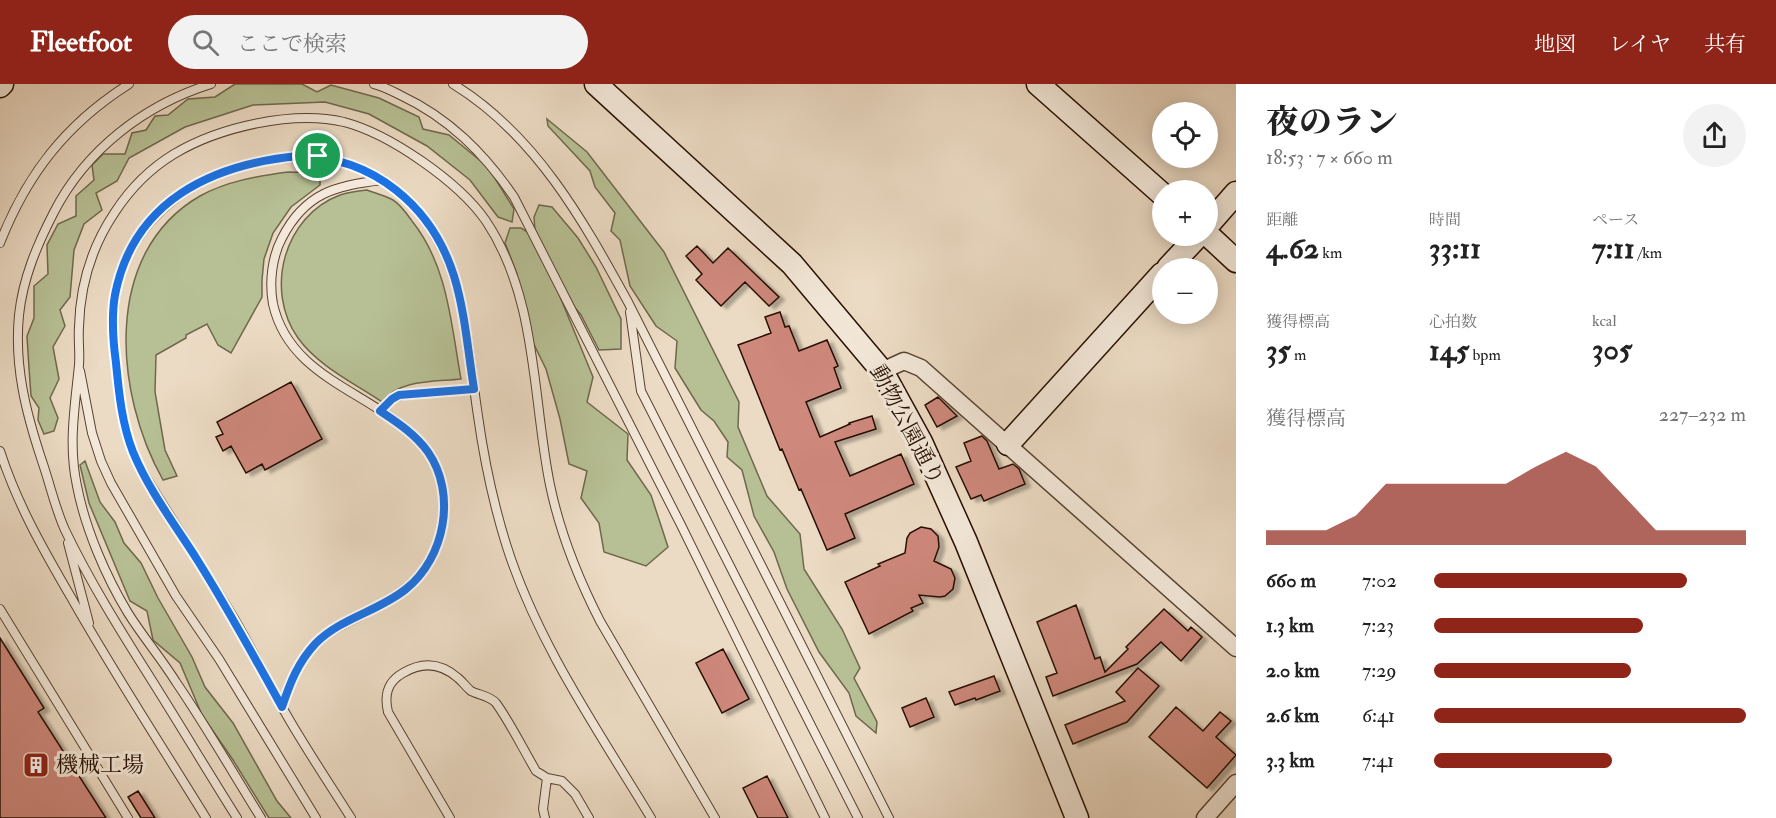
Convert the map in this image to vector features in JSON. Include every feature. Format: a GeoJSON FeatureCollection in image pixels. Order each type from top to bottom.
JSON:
{"type":"FeatureCollection","features":[{"type":"Feature","properties":{"kind":"street","name":"動物公園通り"},"geometry":{"type":"LineString","coordinates":[[596,84],[792,264],[882,371],[921,442],[966,542],[1077,818]]}},
{"type":"Feature","properties":{"kind":"street"},"geometry":{"type":"LineString","coordinates":[[1038,84],[1060,92],[1152,184]]}},
{"type":"Feature","properties":{"kind":"street"},"geometry":{"type":"LineString","coordinates":[[1218,214],[1236,193]]}},
{"type":"Feature","properties":{"kind":"street"},"geometry":{"type":"LineString","coordinates":[[1218,245],[1236,261]]}},
{"type":"Feature","properties":{"kind":"street"},"geometry":{"type":"LineString","coordinates":[[1177,258],[1189,246]]}},
{"type":"Feature","properties":{"kind":"street"},"geometry":{"type":"LineString","coordinates":[[1008,444],[1152,285]]}},
{"type":"Feature","properties":{"kind":"street"},"geometry":{"type":"LineString","coordinates":[[882,371],[904,361],[921,368],[1236,648]]}},
{"type":"Feature","properties":{"kind":"street"},"geometry":{"type":"LineString","coordinates":[[1205,818],[1236,783]]}},
{"type":"Feature","properties":{"kind":"lane"},"geometry":{"type":"LineString","coordinates":[[0,243],[26,186],[44,160],[73,127],[129,84]]}},
{"type":"Feature","properties":{"kind":"lane"},"geometry":{"type":"LineString","coordinates":[[92,634],[64,528],[25,406],[20,382],[18,348],[20,314],[26,278],[35,249],[64,192],[99,150],[122,130],[170,99],[211,84]]}},
{"type":"Feature","properties":{"kind":"lane"},"geometry":{"type":"LineString","coordinates":[[374,84],[414,101],[446,121],[494,168],[514,197],[676,515],[825,818]]}},
{"type":"Feature","properties":{"kind":"lane"},"geometry":{"type":"LineString","coordinates":[[453,84],[470,94],[497,117],[548,171],[588,230],[628,302],[889,818]]}},
{"type":"Feature","properties":{"kind":"lane"},"geometry":{"type":"LineString","coordinates":[[261,818],[175,680],[127,611],[93,541],[74,472],[72,420],[79,362],[79,325],[83,288],[90,262],[114,213],[147,174],[175,154],[207,138],[242,127],[304,118],[343,122],[404,148],[466,198],[484,219],[504,256],[527,327],[550,488],[569,552],[584,590],[600,621],[715,818]]}},
{"type":"Feature","properties":{"kind":"lane"},"geometry":{"type":"LineString","coordinates":[[351,818],[282,707],[235,620],[147,479],[133,451],[118,392],[113,340],[115,297],[125,262],[146,228],[174,198],[206,178],[231,168],[262,161],[309,156],[335,159],[351,164],[383,180],[426,221],[443,249],[454,277],[485,462],[494,502],[516,575],[553,654],[651,818]]}},
{"type":"Feature","properties":{"kind":"lane"},"geometry":{"type":"LineString","coordinates":[[282,707],[292,677],[301,661],[317,642],[334,629],[406,589],[420,576],[430,562],[443,525],[442,483],[436,465],[414,436],[400,423],[306,362],[282,332],[271,295],[273,263],[279,243],[289,224],[300,211],[330,190],[351,184],[383,180]]}},
{"type":"Feature","properties":{"kind":"lane"},"geometry":{"type":"LineString","coordinates":[[628,302],[640,391],[858,818]]}},
{"type":"Feature","properties":{"kind":"lane"},"geometry":{"type":"LineString","coordinates":[[79,362],[92,433],[101,461],[115,491],[176,596],[219,659],[316,818]]}},
{"type":"Feature","properties":{"kind":"lane"},"geometry":{"type":"LineString","coordinates":[[380,411],[399,395],[474,389]]}},
{"type":"Feature","properties":{"kind":"lane"},"geometry":{"type":"LineString","coordinates":[[0,451],[28,520],[92,634],[206,818]]}},
{"type":"Feature","properties":{"kind":"lane"},"geometry":{"type":"LineString","coordinates":[[64,528],[103,603],[237,818]]}},
{"type":"Feature","properties":{"kind":"lane"},"geometry":{"type":"LineString","coordinates":[[0,609],[128,818]]}},
{"type":"Feature","properties":{"kind":"lane"},"geometry":{"type":"LineString","coordinates":[[450,818],[387,712],[386,692],[389,685],[400,674],[413,668],[436,665],[447,669],[470,690],[494,700],[536,771],[547,778],[562,781],[575,794],[589,818]]}},
{"type":"Feature","properties":{"kind":"lane"},"geometry":{"type":"LineString","coordinates":[[545,818],[543,809],[547,778]]}},
{"type":"Feature","properties":{"kind":"green space"},"geometry":{"type":"Polygon","coordinates":[[[235,84],[302,84],[317,92],[331,85],[379,98],[419,117],[423,129],[449,135],[488,167],[514,209],[512,222],[498,217],[470,180],[427,146],[369,114],[325,102],[253,105],[185,127],[129,158],[117,181],[96,193],[102,210],[84,224],[74,250],[70,297],[60,310],[65,326],[53,347],[59,379],[50,398],[58,418],[54,431],[44,434],[38,420],[39,408],[31,396],[27,336],[34,318],[34,286],[48,274],[47,245],[58,224],[76,216],[76,196],[94,180],[92,165],[103,154],[125,154],[132,133],[146,130],[155,116],[168,115],[188,99],[215,97],[235,84]]]}},
{"type":"Feature","properties":{"kind":"green space"},"geometry":{"type":"Polygon","coordinates":[[[547,119],[587,152],[664,252],[739,402],[738,427],[767,496],[800,534],[804,569],[842,629],[860,668],[854,678],[877,722],[876,733],[856,716],[849,693],[819,652],[787,589],[774,552],[754,516],[742,470],[727,457],[728,442],[714,421],[701,410],[675,368],[677,341],[656,326],[630,286],[620,240],[611,231],[615,213],[595,187],[590,171],[548,126],[547,119]]]}},
{"type":"Feature","properties":{"kind":"green space"},"geometry":{"type":"Polygon","coordinates":[[[288,172],[320,173],[320,185],[291,207],[273,233],[264,259],[262,297],[231,353],[218,345],[207,324],[156,355],[155,392],[165,450],[177,476],[163,480],[147,446],[135,408],[128,368],[126,328],[132,288],[146,252],[168,221],[200,196],[254,177],[288,172]]]}},
{"type":"Feature","properties":{"kind":"green space"},"geometry":{"type":"Polygon","coordinates":[[[367,190],[399,204],[424,238],[441,276],[451,317],[461,379],[408,385],[398,389],[382,402],[326,366],[306,348],[288,319],[282,298],[285,256],[293,237],[305,219],[321,205],[340,195],[367,190]]]}},
{"type":"Feature","properties":{"kind":"green space"},"geometry":{"type":"Polygon","coordinates":[[[539,205],[552,207],[578,238],[596,267],[621,319],[621,349],[599,350],[581,315],[554,282],[593,377],[587,402],[628,434],[627,460],[651,495],[668,547],[646,566],[604,552],[599,523],[581,498],[587,471],[569,464],[560,419],[546,369],[521,318],[517,274],[505,243],[510,228],[521,228],[531,234],[535,231],[534,217],[539,205]]]}},
{"type":"Feature","properties":{"kind":"green space"},"geometry":{"type":"Polygon","coordinates":[[[85,461],[100,502],[115,522],[124,543],[141,563],[192,657],[205,687],[233,723],[277,801],[291,818],[269,818],[202,715],[180,663],[153,640],[147,611],[130,601],[89,503],[80,465],[85,461]]]}},
{"type":"Feature","properties":{"kind":"building"},"geometry":{"type":"Polygon","coordinates":[[[697,246],[713,263],[728,248],[779,297],[769,306],[745,282],[721,306],[696,280],[702,274],[686,256],[697,246]]]}},
{"type":"Feature","properties":{"kind":"building"},"geometry":{"type":"Polygon","coordinates":[[[780,312],[785,327],[789,326],[799,351],[827,340],[838,366],[834,368],[841,388],[806,402],[820,437],[849,423],[872,416],[876,429],[835,442],[850,476],[901,454],[914,484],[845,514],[855,538],[827,550],[801,489],[799,490],[782,449],[780,450],[738,345],[771,333],[765,317],[780,312]]]}},
{"type":"Feature","properties":{"kind":"building"},"geometry":{"type":"Polygon","coordinates":[[[291,382],[322,439],[265,470],[262,464],[246,473],[231,446],[223,451],[216,437],[223,434],[217,422],[291,382]]]}},
{"type":"Feature","properties":{"kind":"building"},"geometry":{"type":"Polygon","coordinates":[[[938,397],[957,416],[937,427],[925,405],[938,397]]]}},
{"type":"Feature","properties":{"kind":"building"},"geometry":{"type":"Polygon","coordinates":[[[982,436],[987,441],[999,469],[1013,464],[1019,469],[1025,484],[984,501],[981,495],[971,499],[956,467],[971,461],[964,443],[982,436]]]}},
{"type":"Feature","properties":{"kind":"building"},"geometry":{"type":"Polygon","coordinates":[[[921,527],[931,529],[938,536],[939,547],[934,561],[951,569],[955,578],[953,589],[940,597],[919,595],[923,603],[911,608],[913,611],[869,634],[845,582],[880,566],[878,564],[905,553],[910,533],[921,527]]]}},
{"type":"Feature","properties":{"kind":"building"},"geometry":{"type":"Polygon","coordinates":[[[1076,605],[1095,659],[1100,657],[1105,672],[1164,609],[1188,631],[1191,627],[1202,637],[1181,661],[1161,642],[1137,664],[1053,696],[1046,677],[1057,673],[1037,622],[1076,605]]]}},
{"type":"Feature","properties":{"kind":"building","name":"機械工場"},"geometry":{"type":"Polygon","coordinates":[[[0,638],[44,708],[38,712],[106,818],[0,818],[0,638]]]}},
{"type":"Feature","properties":{"kind":"building"},"geometry":{"type":"Polygon","coordinates":[[[723,649],[749,699],[722,713],[696,663],[723,649]]]}},
{"type":"Feature","properties":{"kind":"building"},"geometry":{"type":"Polygon","coordinates":[[[1138,668],[1159,686],[1127,722],[1073,744],[1065,725],[1125,701],[1116,692],[1138,668]]]}},
{"type":"Feature","properties":{"kind":"building"},"geometry":{"type":"Polygon","coordinates":[[[994,676],[1000,691],[955,705],[949,692],[994,676]]]}},
{"type":"Feature","properties":{"kind":"building"},"geometry":{"type":"Polygon","coordinates":[[[926,698],[934,717],[910,727],[902,708],[926,698]]]}},
{"type":"Feature","properties":{"kind":"building"},"geometry":{"type":"Polygon","coordinates":[[[1176,707],[1203,731],[1220,712],[1231,721],[1216,737],[1236,755],[1207,788],[1149,737],[1176,707]]]}},
{"type":"Feature","properties":{"kind":"building"},"geometry":{"type":"Polygon","coordinates":[[[767,776],[788,818],[758,818],[743,788],[767,776]]]}},
{"type":"Feature","properties":{"kind":"building"},"geometry":{"type":"Polygon","coordinates":[[[138,791],[155,818],[141,818],[128,797],[138,791]]]}},
{"type":"Feature","properties":{"kind":"place","name":"機械工場"},"geometry":{"type":"Point","coordinates":[36,765]}},
{"type":"Feature","properties":{"kind":"route"},"geometry":{"type":"LineString","coordinates":[[318,156],[351,164],[383,180],[411,204],[426,221],[443,249],[454,277],[474,389],[399,395],[380,411],[400,423],[414,436],[436,465],[442,483],[444,504],[443,525],[438,544],[430,562],[420,576],[406,589],[334,629],[317,642],[301,661],[292,677],[282,707],[235,620],[147,479],[133,451],[118,392],[113,322],[115,297],[125,262],[146,228],[162,208],[174,198],[206,178],[231,168],[282,158],[318,156]]}}]}
